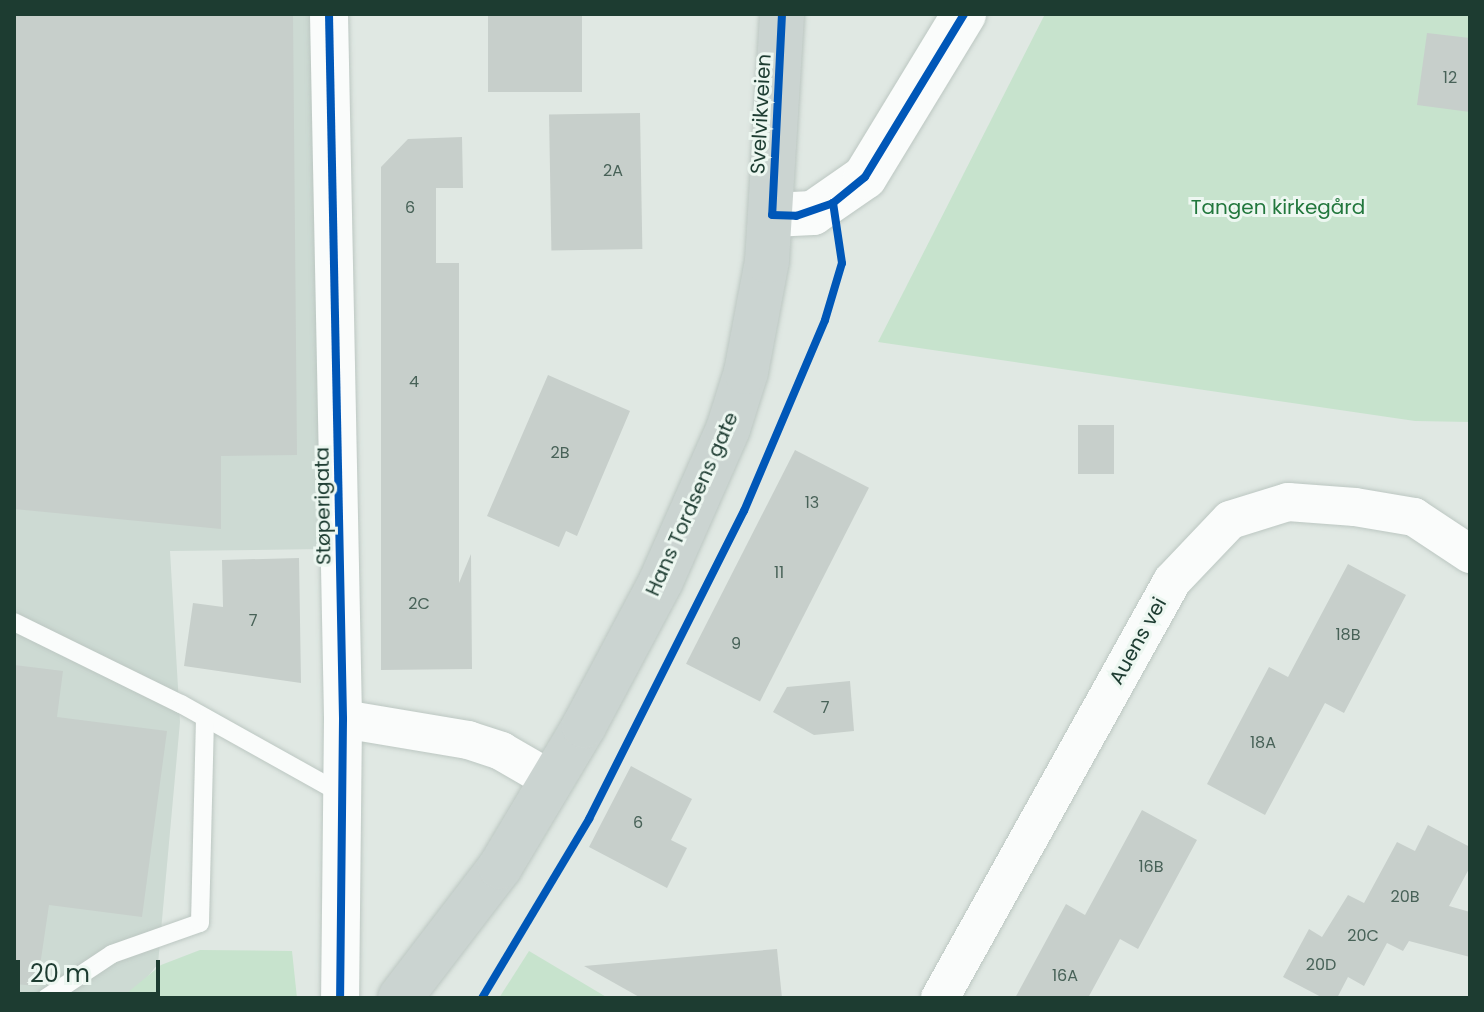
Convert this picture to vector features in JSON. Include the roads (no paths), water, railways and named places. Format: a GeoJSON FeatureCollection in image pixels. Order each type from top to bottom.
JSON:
{"type":"FeatureCollection","features":[{"type":"Feature","properties":{"kind":"main road","name":"Svelvikveien"},"geometry":{"type":"LineString","coordinates":[[772,215],[782,14]]}},
{"type":"Feature","properties":{"kind":"main road"},"geometry":{"type":"LineString","coordinates":[[772,215],[813,213],[865,177],[964,14]]}},
{"type":"Feature","properties":{"kind":"main road","name":"Hans Tordsens gate"},"geometry":{"type":"LineString","coordinates":[[400,998],[500,867],[553,781],[661,581],[728,429],[759,312],[772,215]]}},
{"type":"Feature","properties":{"kind":"street","name":"Støperigata"},"geometry":{"type":"LineString","coordinates":[[329,14],[343,719],[340,998]]}},
{"type":"Feature","properties":{"kind":"street","name":"Auens vei"},"geometry":{"type":"LineString","coordinates":[[940,998],[1172,581],[1230,520],[1288,502],[1355,507],[1414,517],[1470,554]]}},
{"type":"Feature","properties":{"kind":"street"},"geometry":{"type":"LineString","coordinates":[[343,719],[468,740],[501,751],[553,781]]}},
{"type":"Feature","properties":{"kind":"lane"},"geometry":{"type":"LineString","coordinates":[[14,622],[205,718],[342,794]]}},
{"type":"Feature","properties":{"kind":"lane"},"geometry":{"type":"LineString","coordinates":[[46,998],[112,954],[200,923],[205,718]]}},
{"type":"Feature","properties":{"kind":"park label","name":"Tangen kirkegård"},"geometry":{"type":"Point","coordinates":[1278,207]}}]}
